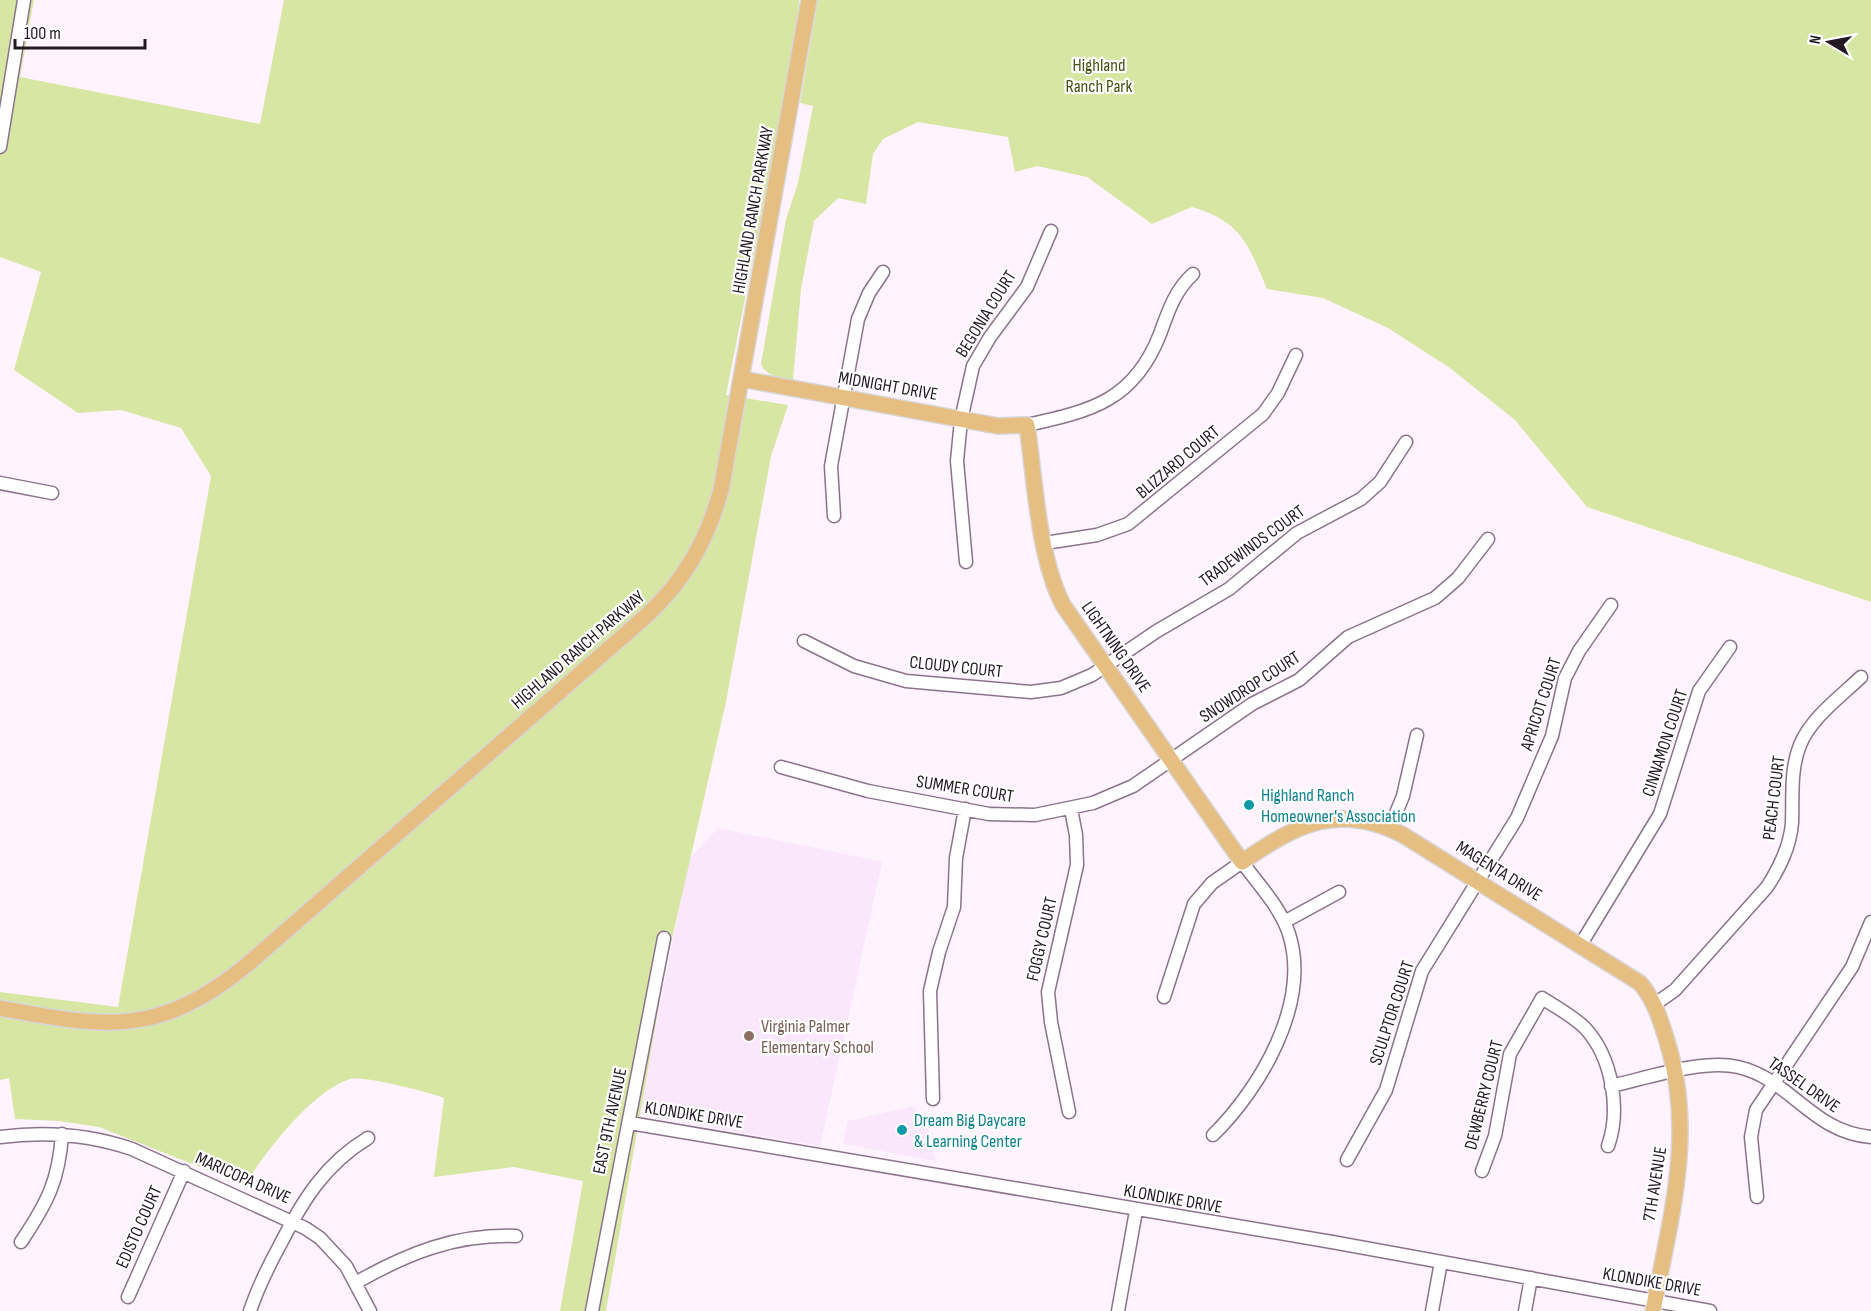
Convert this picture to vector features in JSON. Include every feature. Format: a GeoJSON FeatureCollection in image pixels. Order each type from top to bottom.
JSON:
{"type":"FeatureCollection","features":[{"type":"Feature","properties":{"kind":"main road","name":"HIGHLAND RANCH PARKWAY"},"geometry":{"type":"LineString","coordinates":[[0,1008],[88,1023],[117,1024],[145,1020],[172,1012],[206,996],[248,964],[668,595],[697,554],[712,521],[723,481],[809,0]]}},
{"type":"Feature","properties":{"kind":"main road","name":"MIDNIGHT DRIVE"},"geometry":{"type":"LineString","coordinates":[[742,379],[998,426],[1027,425]]}},
{"type":"Feature","properties":{"kind":"main road","name":"LIGHTNING DRIVE"},"geometry":{"type":"LineString","coordinates":[[1027,425],[1050,574],[1063,605],[1242,862]]}},
{"type":"Feature","properties":{"kind":"main road","name":"MAGENTA DRIVE"},"geometry":{"type":"LineString","coordinates":[[1242,862],[1280,835],[1309,823],[1342,818],[1359,819],[1390,828],[1630,975],[1644,988],[1655,1004],[1675,1072]]}},
{"type":"Feature","properties":{"kind":"main road","name":"7TH AVENUE"},"geometry":{"type":"LineString","coordinates":[[1654,1306],[1682,1145],[1682,1119],[1675,1072]]}},
{"type":"Feature","properties":{"kind":"street"},"geometry":{"type":"LineString","coordinates":[[0,147],[24,0]]}},
{"type":"Feature","properties":{"kind":"street","name":"BEGONIA COURT"},"geometry":{"type":"LineString","coordinates":[[966,562],[957,460],[961,420],[973,366],[990,337],[1027,286],[1051,231]]}},
{"type":"Feature","properties":{"kind":"street"},"geometry":{"type":"LineString","coordinates":[[834,516],[831,466],[858,320],[869,293],[883,272]]}},
{"type":"Feature","properties":{"kind":"street"},"geometry":{"type":"LineString","coordinates":[[1027,425],[1078,414],[1121,392],[1150,356],[1173,299],[1193,273]]}},
{"type":"Feature","properties":{"kind":"street","name":"BLIZZARD COURT"},"geometry":{"type":"LineString","coordinates":[[1045,543],[1098,535],[1128,524],[1142,515],[1263,414],[1278,393],[1296,355]]}},
{"type":"Feature","properties":{"kind":"street","name":"TRADEWINDS COURT"},"geometry":{"type":"LineString","coordinates":[[1106,667],[1157,631],[1229,589],[1297,533],[1371,492],[1406,442]]}},
{"type":"Feature","properties":{"kind":"street"},"geometry":{"type":"LineString","coordinates":[[0,483],[52,493]]}},
{"type":"Feature","properties":{"kind":"street","name":"SNOWDROP COURT"},"geometry":{"type":"LineString","coordinates":[[1172,761],[1252,704],[1299,680],[1348,637],[1435,598],[1458,578],[1488,539]]}},
{"type":"Feature","properties":{"kind":"street","name":"APRICOT COURT"},"geometry":{"type":"LineString","coordinates":[[1478,881],[1517,818],[1552,736],[1560,694],[1572,663],[1611,605]]}},
{"type":"Feature","properties":{"kind":"street","name":"CLOUDY COURT"},"geometry":{"type":"LineString","coordinates":[[804,641],[854,666],[897,679],[933,684],[1048,690],[1078,682],[1106,667]]}},
{"type":"Feature","properties":{"kind":"street","name":"CINNAMON COURT"},"geometry":{"type":"LineString","coordinates":[[1581,944],[1660,814],[1699,691],[1730,647]]}},
{"type":"Feature","properties":{"kind":"street","name":"PEACH COURT"},"geometry":{"type":"LineString","coordinates":[[1655,1004],[1675,990],[1777,873],[1788,843],[1794,768],[1801,743],[1815,722],[1861,677]]}},
{"type":"Feature","properties":{"kind":"street"},"geometry":{"type":"LineString","coordinates":[[1390,828],[1403,796],[1417,735]]}},
{"type":"Feature","properties":{"kind":"street","name":"SUMMER COURT"},"geometry":{"type":"LineString","coordinates":[[781,767],[868,791],[964,809],[1012,815],[1071,809],[1112,796],[1172,761]]}},
{"type":"Feature","properties":{"kind":"street"},"geometry":{"type":"LineString","coordinates":[[933,1099],[930,991],[939,952],[954,907],[956,858],[964,809]]}},
{"type":"Feature","properties":{"kind":"street","name":"FOGGY COURT"},"geometry":{"type":"LineString","coordinates":[[1069,1112],[1051,1022],[1048,992],[1077,865],[1076,835],[1071,809]]}},
{"type":"Feature","properties":{"kind":"street"},"geometry":{"type":"LineString","coordinates":[[1164,997],[1194,904],[1212,883],[1242,862],[1284,922],[1293,957],[1292,980],[1283,1025],[1257,1084],[1243,1104],[1214,1135]]}},
{"type":"Feature","properties":{"kind":"street","name":"SCULPTOR COURT"},"geometry":{"type":"LineString","coordinates":[[1347,1160],[1386,1090],[1422,971],[1478,881]]}},
{"type":"Feature","properties":{"kind":"street"},"geometry":{"type":"LineString","coordinates":[[1284,922],[1339,892]]}},
{"type":"Feature","properties":{"kind":"street"},"geometry":{"type":"LineString","coordinates":[[1756,1197],[1752,1146],[1753,1124],[1762,1098],[1852,967],[1871,922]]}},
{"type":"Feature","properties":{"kind":"street","name":"EAST 9TH AVENUE"},"geometry":{"type":"LineString","coordinates":[[592,1311],[664,938]]}},
{"type":"Feature","properties":{"kind":"street","name":"DEWBERRY COURT"},"geometry":{"type":"LineString","coordinates":[[1482,1171],[1495,1136],[1510,1054],[1542,998],[1582,1025],[1592,1036],[1605,1060],[1611,1086]]}},
{"type":"Feature","properties":{"kind":"street","name":"TASSEL DRIVE"},"geometry":{"type":"LineString","coordinates":[[1611,1086],[1708,1065],[1730,1065],[1750,1070],[1773,1083],[1833,1128],[1871,1137]]}},
{"type":"Feature","properties":{"kind":"street"},"geometry":{"type":"LineString","coordinates":[[1608,1146],[1615,1119],[1611,1086]]}},
{"type":"Feature","properties":{"kind":"street","name":"KLONDIKE DRIVE"},"geometry":{"type":"LineString","coordinates":[[630,1123],[1531,1278],[1654,1306],[1710,1311]]}},
{"type":"Feature","properties":{"kind":"street"},"geometry":{"type":"LineString","coordinates":[[21,1242],[53,1191],[59,1167],[62,1134]]}},
{"type":"Feature","properties":{"kind":"street","name":"MARICOPA DRIVE"},"geometry":{"type":"LineString","coordinates":[[0,1137],[62,1134],[110,1142],[184,1171],[293,1221],[334,1251],[357,1282],[370,1311]]}},
{"type":"Feature","properties":{"kind":"street"},"geometry":{"type":"LineString","coordinates":[[250,1311],[263,1278],[310,1190],[327,1169],[368,1138]]}},
{"type":"Feature","properties":{"kind":"street","name":"EDISTO COURT"},"geometry":{"type":"LineString","coordinates":[[128,1297],[184,1171]]}},
{"type":"Feature","properties":{"kind":"street"},"geometry":{"type":"LineString","coordinates":[[1118,1311],[1136,1211]]}},
{"type":"Feature","properties":{"kind":"street"},"geometry":{"type":"LineString","coordinates":[[357,1282],[394,1261],[435,1245],[480,1236],[516,1236]]}},
{"type":"Feature","properties":{"kind":"street"},"geometry":{"type":"LineString","coordinates":[[1432,1311],[1441,1262]]}},
{"type":"Feature","properties":{"kind":"street"},"geometry":{"type":"LineString","coordinates":[[1525,1311],[1531,1278]]}},
{"type":"Feature","properties":{"kind":"shaded area","name":"Virginia Palmer Elementary School"},"geometry":{"type":"Polygon","coordinates":[[[718,828],[882,862],[820,1146],[648,1116],[640,1107],[689,859],[718,828]]]}},
{"type":"Feature","properties":{"kind":"shaded area"},"geometry":{"type":"Polygon","coordinates":[[[914,1106],[925,1119],[936,1161],[843,1144],[848,1121],[914,1106]]]}},
{"type":"Feature","properties":{"kind":"green space"},"geometry":{"type":"Polygon","coordinates":[[[0,0],[34,0],[20,77],[260,124],[284,0],[799,0],[797,30],[784,101],[726,395],[788,405],[771,456],[726,702],[666,965],[606,1311],[560,1311],[583,1181],[514,1167],[434,1177],[444,1098],[436,1095],[357,1078],[335,1086],[320,1096],[291,1124],[264,1156],[245,1185],[99,1127],[59,1121],[15,1119],[9,1078],[0,1080],[0,992],[118,1007],[211,476],[181,428],[121,410],[78,413],[14,370],[41,272],[0,257],[0,0]]]}},
{"type":"Feature","properties":{"kind":"green space","name":"Highland Ranch Park"},"geometry":{"type":"Polygon","coordinates":[[[818,0],[1871,0],[1871,602],[1587,507],[1515,420],[1450,368],[1388,328],[1323,298],[1267,289],[1248,247],[1233,228],[1222,220],[1192,207],[1152,224],[1087,177],[1037,166],[1015,172],[1008,137],[918,122],[883,139],[873,154],[866,204],[838,198],[814,221],[801,289],[793,380],[766,372],[761,364],[786,219],[798,183],[813,106],[800,103],[818,0]]]}},
{"type":"Feature","properties":{"kind":"place","name":"Highland Ranch Homeowner's Association"},"geometry":{"type":"Point","coordinates":[1249,805]}},
{"type":"Feature","properties":{"kind":"place","name":"Virginia Palmer Elementary School"},"geometry":{"type":"Point","coordinates":[749,1036]}},
{"type":"Feature","properties":{"kind":"place","name":"Dream Big Daycare & Learning Center"},"geometry":{"type":"Point","coordinates":[902,1130]}}]}
